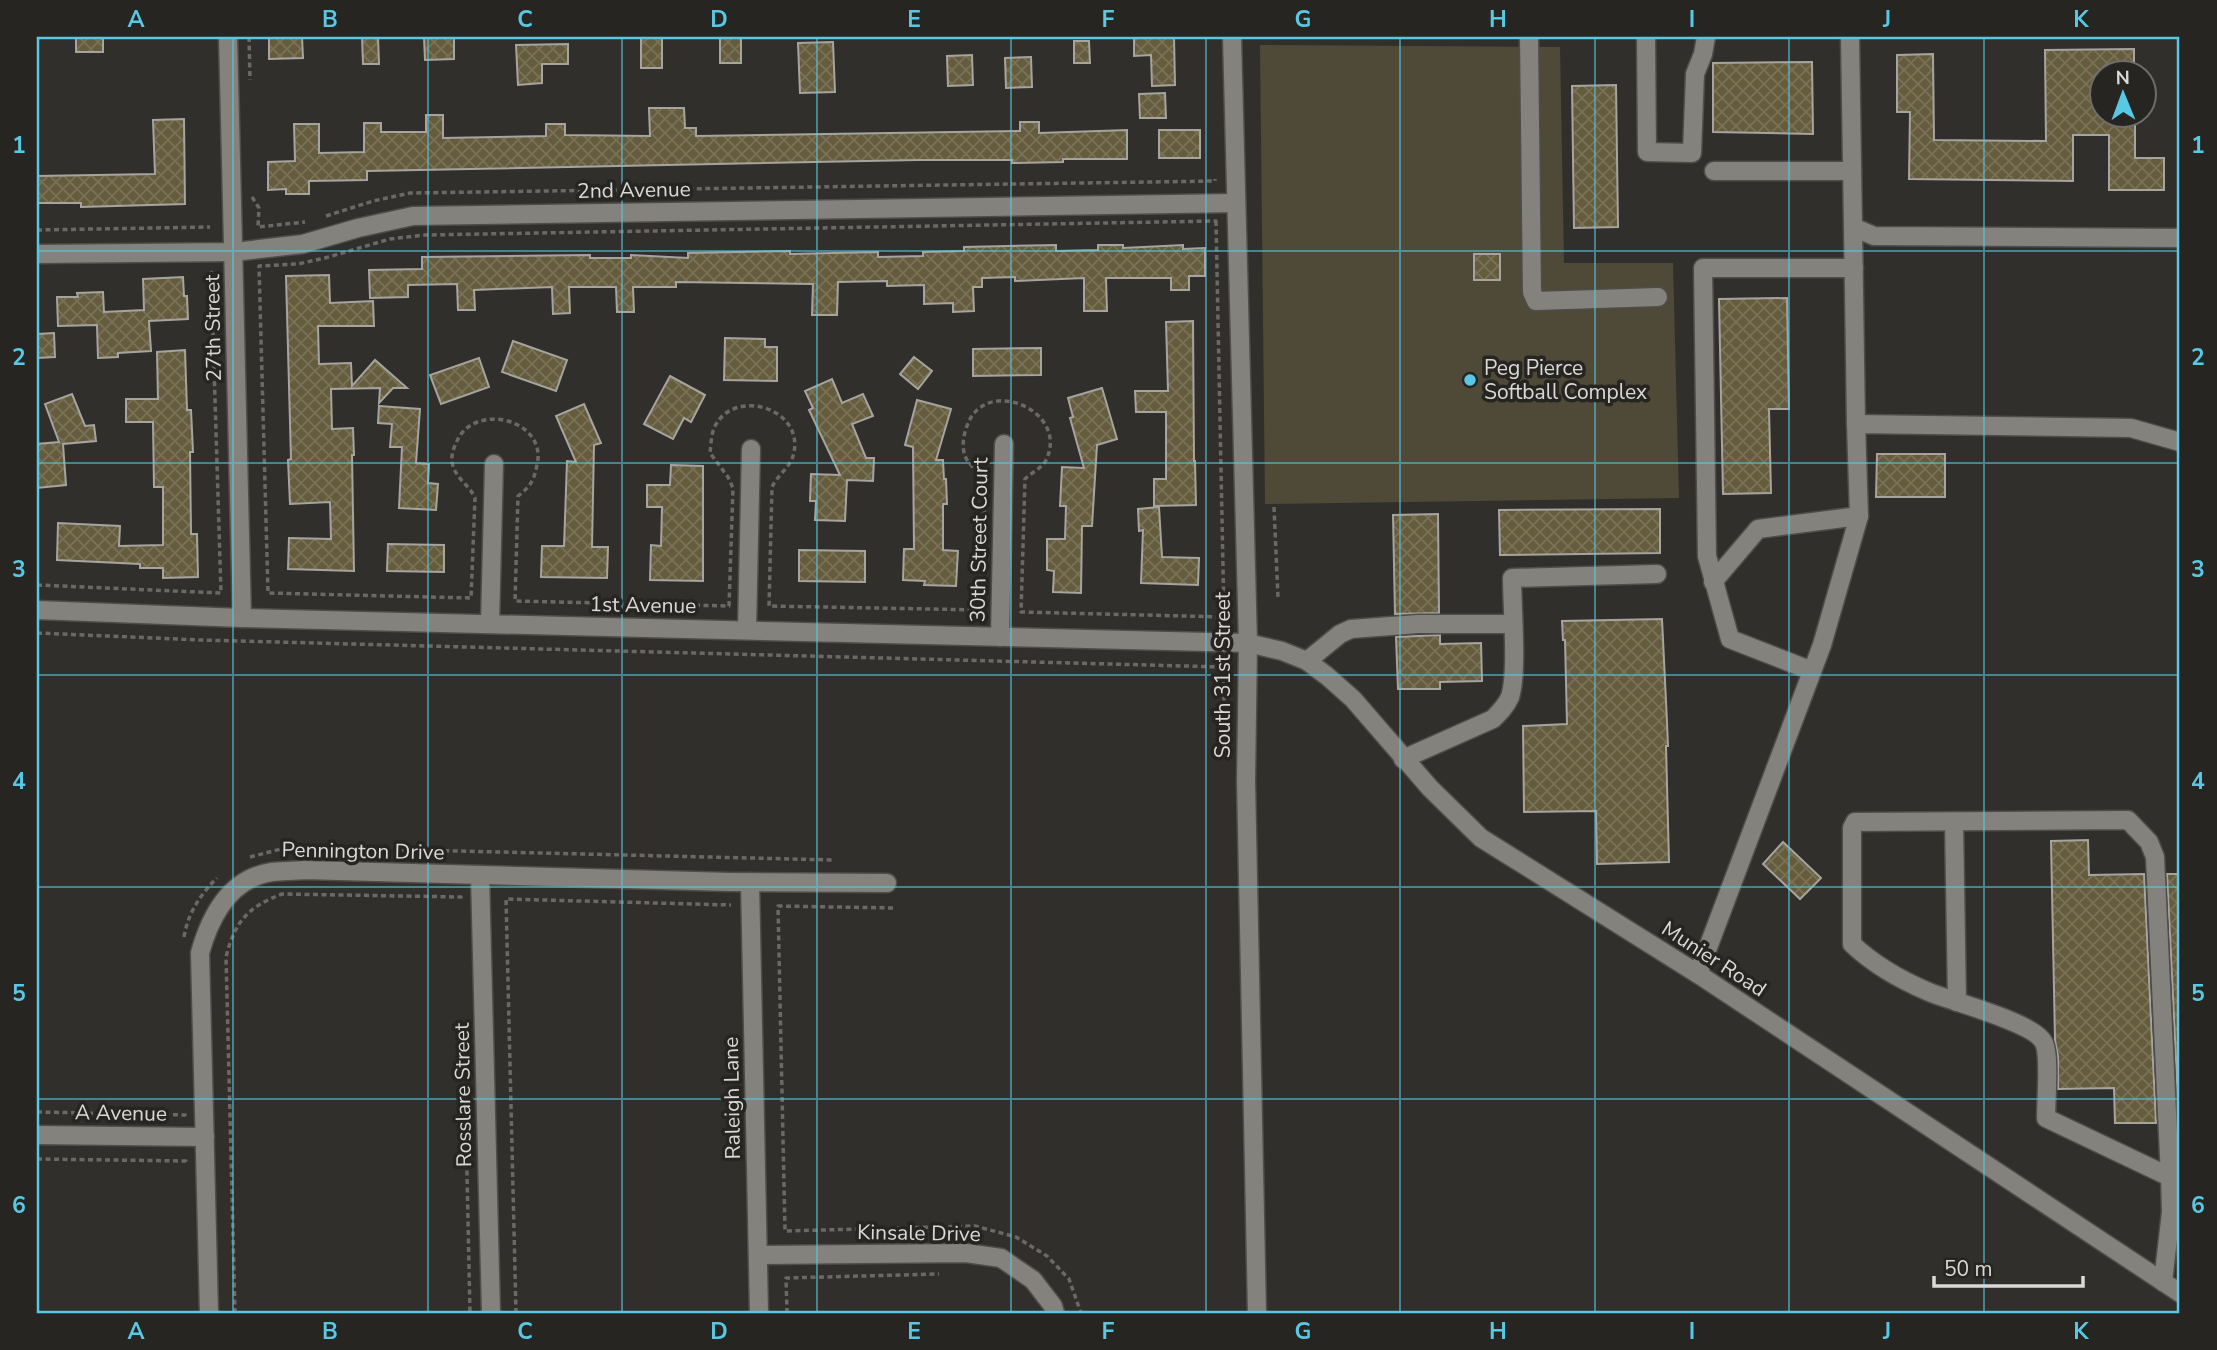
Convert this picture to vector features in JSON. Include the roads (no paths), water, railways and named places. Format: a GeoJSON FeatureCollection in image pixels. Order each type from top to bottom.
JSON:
{"type":"FeatureCollection","features":[{"type":"Feature","properties":{"kind":"street","name":"27th Street"},"geometry":{"type":"LineString","coordinates":[[228,37],[242,618]]}},
{"type":"Feature","properties":{"kind":"street","name":"South 31st Street"},"geometry":{"type":"LineString","coordinates":[[1232,37],[1248,643],[1247,795],[1257,1313]]}},
{"type":"Feature","properties":{"kind":"street"},"geometry":{"type":"LineString","coordinates":[[1529,37],[1532,292],[1536,302],[1658,297]]}},
{"type":"Feature","properties":{"kind":"street"},"geometry":{"type":"LineString","coordinates":[[1647,37],[1647,152],[1692,153],[1695,74],[1706,37]]}},
{"type":"Feature","properties":{"kind":"street"},"geometry":{"type":"LineString","coordinates":[[1698,974],[1822,645],[1858,516],[1850,37]]}},
{"type":"Feature","properties":{"kind":"street"},"geometry":{"type":"LineString","coordinates":[[1714,171],[1852,171]]}},
{"type":"Feature","properties":{"kind":"street","name":"2nd Avenue"},"geometry":{"type":"LineString","coordinates":[[37,254],[234,251],[303,244],[413,216],[1235,203]]}},
{"type":"Feature","properties":{"kind":"street"},"geometry":{"type":"LineString","coordinates":[[1853,227],[1874,236],[2180,238]]}},
{"type":"Feature","properties":{"kind":"street"},"geometry":{"type":"LineString","coordinates":[[1812,671],[1730,639],[1713,582],[1707,555],[1703,268],[1854,268]]}},
{"type":"Feature","properties":{"kind":"street"},"geometry":{"type":"LineString","coordinates":[[1856,424],[2131,428],[2180,442]]}},
{"type":"Feature","properties":{"kind":"street","name":"30th Street Court"},"geometry":{"type":"LineString","coordinates":[[1000,637],[1004,444]]}},
{"type":"Feature","properties":{"kind":"street"},"geometry":{"type":"LineString","coordinates":[[747,630],[751,449]]}},
{"type":"Feature","properties":{"kind":"street"},"geometry":{"type":"LineString","coordinates":[[490,624],[494,464]]}},
{"type":"Feature","properties":{"kind":"street"},"geometry":{"type":"LineString","coordinates":[[1713,582],[1758,529],[1858,516]]}},
{"type":"Feature","properties":{"kind":"street"},"geometry":{"type":"LineString","coordinates":[[1404,759],[1493,719],[1504,709],[1513,677],[1512,578],[1657,573]]}},
{"type":"Feature","properties":{"kind":"street","name":"1st Avenue"},"geometry":{"type":"LineString","coordinates":[[37,610],[242,618],[1248,643]]}},
{"type":"Feature","properties":{"kind":"street"},"geometry":{"type":"LineString","coordinates":[[1307,661],[1340,634],[1351,629],[1418,624],[1512,624]]}},
{"type":"Feature","properties":{"kind":"street","name":"Munier Road"},"geometry":{"type":"LineString","coordinates":[[1248,643],[1307,661],[1353,699],[1404,759],[1481,838],[1698,974],[2180,1293]]}},
{"type":"Feature","properties":{"kind":"street"},"geometry":{"type":"LineString","coordinates":[[2163,1282],[2171,1212],[2170,1177],[2155,857],[2149,842],[2128,820],[1855,822],[1852,828],[1852,944],[1865,957],[1927,991],[2021,1025],[2038,1034],[2046,1045],[2046,1118],[2170,1177]]}},
{"type":"Feature","properties":{"kind":"street"},"geometry":{"type":"LineString","coordinates":[[1954,822],[1957,1002]]}},
{"type":"Feature","properties":{"kind":"street","name":"Pennington Drive"},"geometry":{"type":"LineString","coordinates":[[209,1313],[200,953],[207,929],[220,904],[241,884],[269,873],[304,870],[887,883]]}},
{"type":"Feature","properties":{"kind":"street","name":"Rosslare Street"},"geometry":{"type":"LineString","coordinates":[[480,875],[491,1313]]}},
{"type":"Feature","properties":{"kind":"street","name":"Raleigh Lane"},"geometry":{"type":"LineString","coordinates":[[750,882],[759,1313]]}},
{"type":"Feature","properties":{"kind":"street","name":"A Avenue"},"geometry":{"type":"LineString","coordinates":[[37,1135],[205,1137]]}},
{"type":"Feature","properties":{"kind":"street","name":"Kinsale Drive"},"geometry":{"type":"LineString","coordinates":[[758,1255],[966,1253],[1001,1258],[1033,1280],[1053,1306],[1055,1313]]}},
{"type":"Feature","properties":{"kind":"place","name":"Peg Pierce Softball Complex"},"geometry":{"type":"Point","coordinates":[1470,380]}}]}
